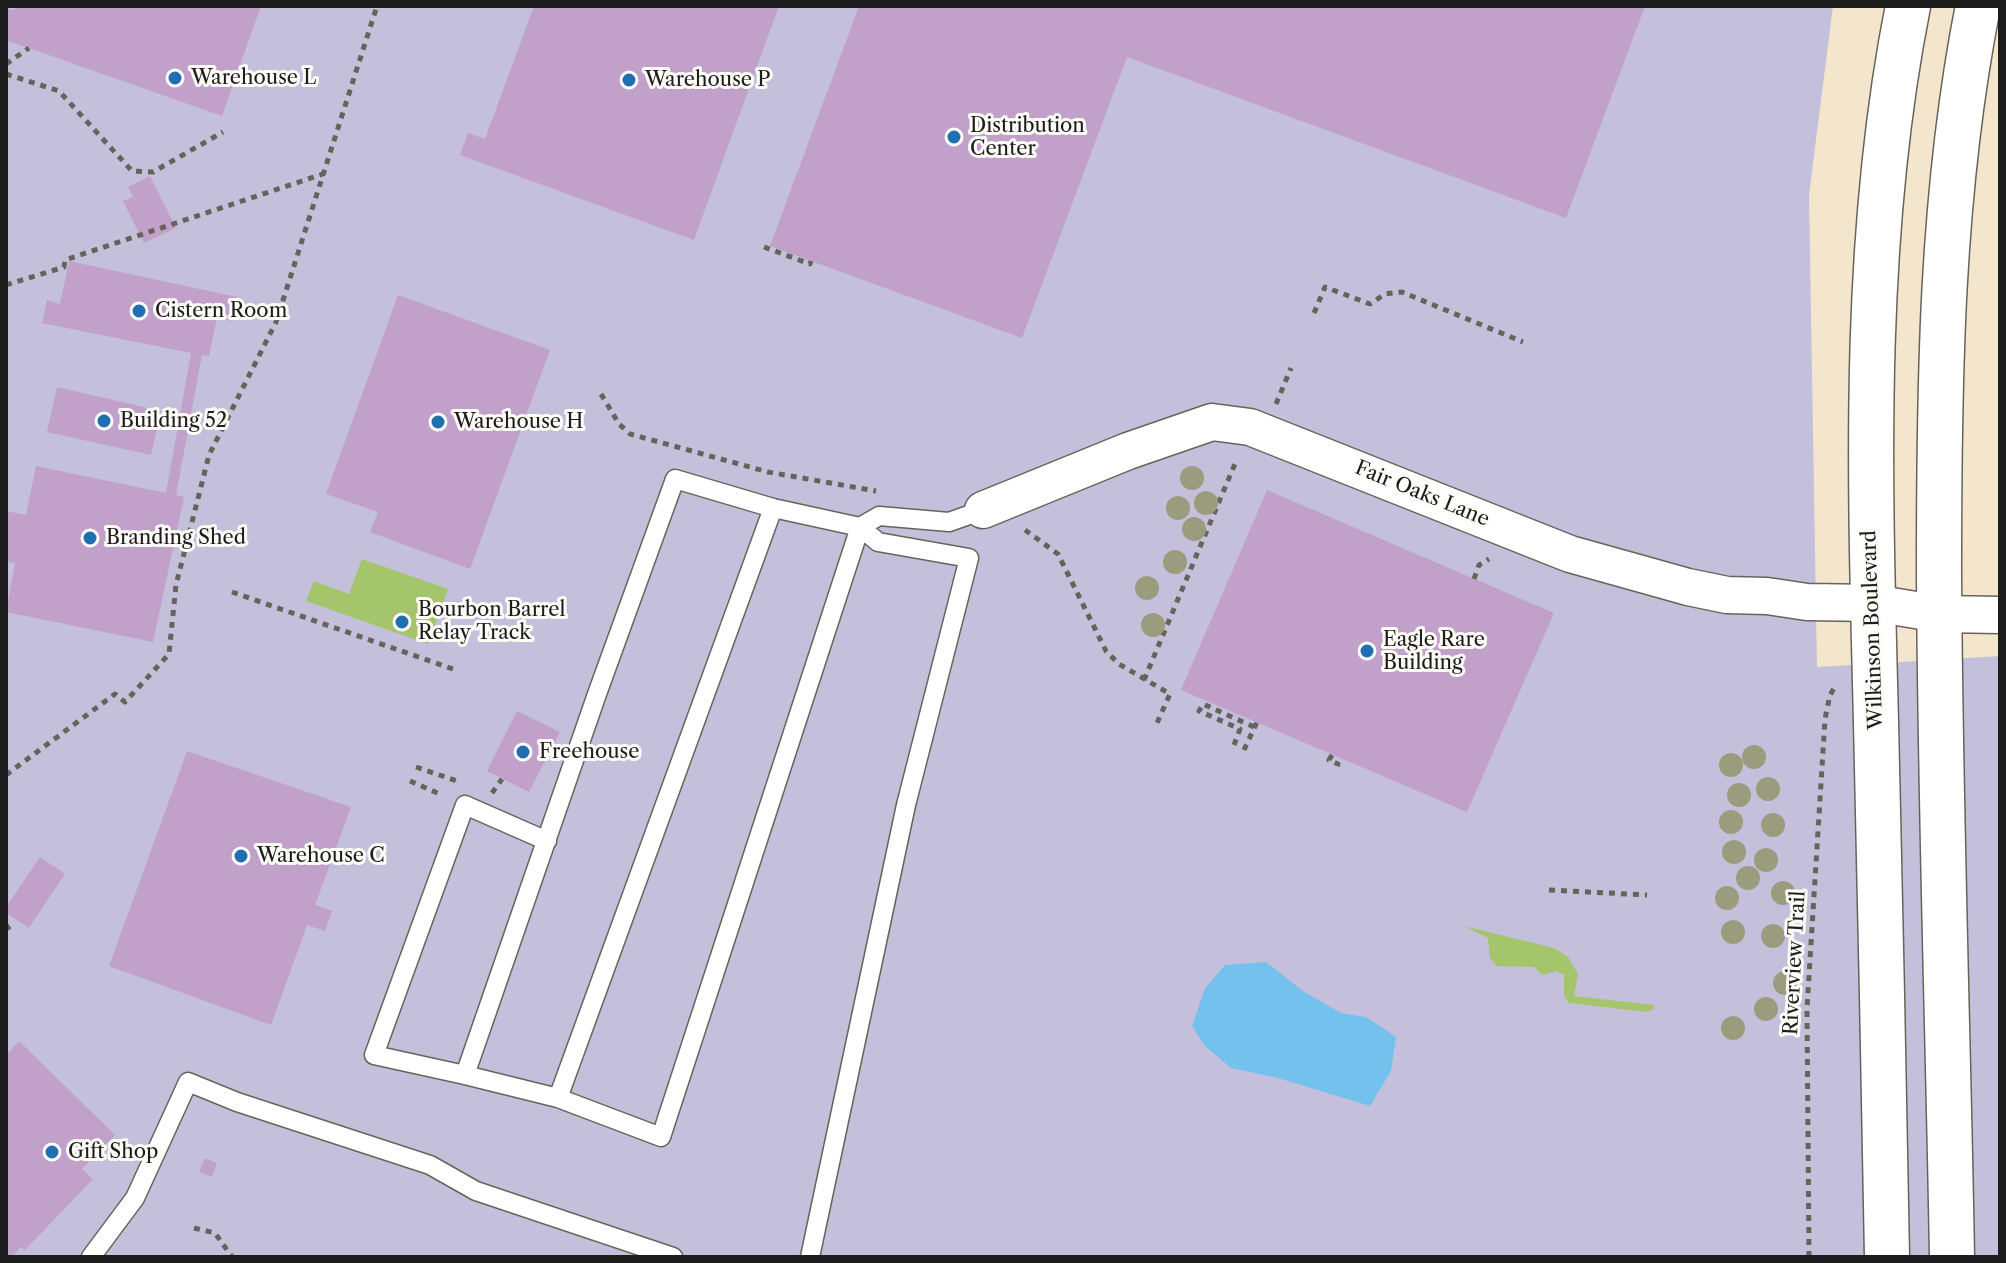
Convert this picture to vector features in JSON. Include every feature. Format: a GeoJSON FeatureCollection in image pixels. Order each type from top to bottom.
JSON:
{"type":"FeatureCollection","features":[{"type":"Feature","properties":{"kind":"highway","name":"Wilkinson Boulevard"},"geometry":{"type":"LineString","coordinates":[[1887,1257],[1869,439],[1874,300],[1888,135],[1908,6]]}},
{"type":"Feature","properties":{"kind":"highway"},"geometry":{"type":"LineString","coordinates":[[1952,1257],[1939,395],[1945,264],[1961,108],[1978,6]]}},
{"type":"Feature","properties":{"kind":"street","name":"Fair Oaks Lane"},"geometry":{"type":"LineString","coordinates":[[983,510],[1128,451],[1212,422],[1262,418],[1570,554],[1606,565],[1727,595],[1767,596],[1807,602],[1873,603],[1940,614],[2000,615]]}},
{"type":"Feature","properties":{"kind":"lane"},"geometry":{"type":"LineString","coordinates":[[465,1075],[675,479],[773,508],[860,527],[878,542],[969,558],[906,805],[810,1257]]}},
{"type":"Feature","properties":{"kind":"lane"},"geometry":{"type":"LineString","coordinates":[[558,1098],[773,508]]}},
{"type":"Feature","properties":{"kind":"lane"},"geometry":{"type":"LineString","coordinates":[[547,841],[465,805],[374,1055],[558,1098],[661,1137],[860,527],[879,516],[949,522],[983,510]]}},
{"type":"Feature","properties":{"kind":"lane"},"geometry":{"type":"LineString","coordinates":[[91,1257],[135,1198],[188,1082],[237,1102],[430,1165],[476,1191],[673,1257]]}},
{"type":"Feature","properties":{"kind":"path"},"geometry":{"type":"LineString","coordinates":[[6,775],[115,694],[125,702],[169,654],[176,585],[209,455],[276,322],[377,6]]}},
{"type":"Feature","properties":{"kind":"path"},"geometry":{"type":"LineString","coordinates":[[6,64],[29,48]]}},
{"type":"Feature","properties":{"kind":"path"},"geometry":{"type":"LineString","coordinates":[[6,74],[59,91],[132,171],[153,172],[223,132]]}},
{"type":"Feature","properties":{"kind":"path"},"geometry":{"type":"LineString","coordinates":[[6,285],[64,267],[65,260],[323,174]]}},
{"type":"Feature","properties":{"kind":"path"},"geometry":{"type":"LineString","coordinates":[[764,247],[810,264],[811,261]]}},
{"type":"Feature","properties":{"kind":"path"},"geometry":{"type":"LineString","coordinates":[[1314,313],[1325,287],[1370,304],[1385,294],[1402,292],[1523,342]]}},
{"type":"Feature","properties":{"kind":"path"},"geometry":{"type":"LineString","coordinates":[[1144,680],[1262,418],[1291,368]]}},
{"type":"Feature","properties":{"kind":"path"},"geometry":{"type":"LineString","coordinates":[[232,592],[453,669]]}},
{"type":"Feature","properties":{"kind":"path"},"geometry":{"type":"LineString","coordinates":[[1119,664],[1170,694],[1157,723]]}},
{"type":"Feature","properties":{"kind":"path","name":"Riverview Trail"},"geometry":{"type":"LineString","coordinates":[[1809,1257],[1808,993],[1825,719],[1830,695],[1843,674]]}},
{"type":"Feature","properties":{"kind":"path"},"geometry":{"type":"LineString","coordinates":[[1234,745],[1240,729],[1199,711],[1203,704],[1255,724],[1244,750]]}},
{"type":"Feature","properties":{"kind":"path"},"geometry":{"type":"LineString","coordinates":[[1332,755],[1329,760],[1338,764],[1336,770]]}},
{"type":"Feature","properties":{"kind":"path"},"geometry":{"type":"LineString","coordinates":[[410,781],[465,805]]}},
{"type":"Feature","properties":{"kind":"path"},"geometry":{"type":"LineString","coordinates":[[1549,890],[1647,895]]}},
{"type":"Feature","properties":{"kind":"path"},"geometry":{"type":"LineString","coordinates":[[6,925],[12,933]]}},
{"type":"Feature","properties":{"kind":"path"},"geometry":{"type":"LineString","coordinates":[[194,1228],[215,1233],[232,1257]]}},
{"type":"Feature","properties":{"kind":"shaded area"},"geometry":{"type":"Polygon","coordinates":[[[6,6],[1833,6],[1809,195],[1817,667],[2000,656],[2000,1257],[6,1257],[6,6]]]}},
{"type":"Feature","properties":{"kind":"green space","name":"Bourbon Barrel Relay Track"},"geometry":{"type":"Polygon","coordinates":[[[362,559],[448,589],[428,644],[306,601],[314,581],[349,594],[362,559]]]}},
{"type":"Feature","properties":{"kind":"green space"},"geometry":{"type":"Polygon","coordinates":[[[1464,926],[1554,948],[1568,957],[1578,974],[1574,996],[1654,1005],[1654,1009],[1647,1012],[1569,1003],[1564,996],[1564,975],[1556,971],[1542,975],[1534,967],[1497,966],[1490,958],[1488,938],[1464,926]]]}},
{"type":"Feature","properties":{"kind":"water"},"geometry":{"type":"Polygon","coordinates":[[[1266,962],[1303,991],[1341,1013],[1366,1017],[1396,1037],[1391,1071],[1370,1106],[1278,1078],[1231,1068],[1205,1046],[1192,1026],[1205,988],[1225,965],[1266,962]]]}},
{"type":"Feature","properties":{"kind":"building","name":"Warehouse L"},"geometry":{"type":"Polygon","coordinates":[[[16,6],[261,6],[222,116],[6,40],[6,8],[14,10],[16,6]]]}},
{"type":"Feature","properties":{"kind":"building","name":"Warehouse P"},"geometry":{"type":"Polygon","coordinates":[[[534,6],[779,6],[694,240],[460,155],[468,133],[485,139],[534,6]]]}},
{"type":"Feature","properties":{"kind":"building","name":"Distribution Center"},"geometry":{"type":"Polygon","coordinates":[[[859,6],[1645,6],[1566,218],[1127,57],[1022,338],[770,246],[859,6]]]}},
{"type":"Feature","properties":{"kind":"building"},"geometry":{"type":"Polygon","coordinates":[[[150,176],[176,228],[144,243],[123,201],[133,197],[128,187],[150,176]]]}},
{"type":"Feature","properties":{"kind":"building","name":"Branding Shed"},"geometry":{"type":"Polygon","coordinates":[[[69,261],[237,297],[232,321],[217,318],[209,356],[202,355],[176,495],[184,497],[153,642],[6,612],[15,563],[6,561],[6,511],[26,515],[36,466],[166,493],[191,353],[42,323],[47,300],[60,304],[69,261]]]}},
{"type":"Feature","properties":{"kind":"building","name":"Warehouse H"},"geometry":{"type":"Polygon","coordinates":[[[398,295],[550,350],[470,569],[370,532],[378,512],[326,494],[398,295]]]}},
{"type":"Feature","properties":{"kind":"building","name":"Building 52"},"geometry":{"type":"Polygon","coordinates":[[[57,387],[161,411],[151,455],[47,432],[57,387]]]}},
{"type":"Feature","properties":{"kind":"building","name":"Eagle Rare Building"},"geometry":{"type":"Polygon","coordinates":[[[1267,490],[1554,613],[1467,812],[1181,690],[1267,490]]]}},
{"type":"Feature","properties":{"kind":"building","name":"Freehouse"},"geometry":{"type":"Polygon","coordinates":[[[517,711],[560,732],[529,792],[487,771],[517,711]]]}},
{"type":"Feature","properties":{"kind":"building","name":"Warehouse C"},"geometry":{"type":"Polygon","coordinates":[[[187,751],[351,807],[315,905],[332,911],[325,931],[307,925],[271,1025],[109,966],[187,751]]]}},
{"type":"Feature","properties":{"kind":"building"},"geometry":{"type":"Polygon","coordinates":[[[40,857],[65,874],[29,928],[6,913],[6,907],[40,857]]]}},
{"type":"Feature","properties":{"kind":"building","name":"Gift Shop"},"geometry":{"type":"Polygon","coordinates":[[[19,1041],[115,1135],[82,1169],[93,1179],[25,1250],[21,1247],[11,1257],[6,1257],[6,1055],[19,1041]]]}},
{"type":"Feature","properties":{"kind":"building"},"geometry":{"type":"Polygon","coordinates":[[[205,1158],[217,1163],[212,1177],[199,1172],[205,1158]]]}},
{"type":"Feature","properties":{"kind":"place","name":"Warehouse L"},"geometry":{"type":"Point","coordinates":[175,78]}},
{"type":"Feature","properties":{"kind":"place","name":"Warehouse P"},"geometry":{"type":"Point","coordinates":[629,80]}},
{"type":"Feature","properties":{"kind":"place","name":"Distribution Center"},"geometry":{"type":"Point","coordinates":[954,137]}},
{"type":"Feature","properties":{"kind":"place","name":"Cistern Room"},"geometry":{"type":"Point","coordinates":[139,311]}},
{"type":"Feature","properties":{"kind":"place","name":"Building 52"},"geometry":{"type":"Point","coordinates":[104,421]}},
{"type":"Feature","properties":{"kind":"place","name":"Warehouse H"},"geometry":{"type":"Point","coordinates":[438,422]}},
{"type":"Feature","properties":{"kind":"place","name":"Branding Shed"},"geometry":{"type":"Point","coordinates":[90,538]}},
{"type":"Feature","properties":{"kind":"place","name":"Bourbon Barrel Relay Track"},"geometry":{"type":"Point","coordinates":[402,622]}},
{"type":"Feature","properties":{"kind":"place","name":"Eagle Rare Building"},"geometry":{"type":"Point","coordinates":[1367,651]}},
{"type":"Feature","properties":{"kind":"place","name":"Freehouse"},"geometry":{"type":"Point","coordinates":[523,752]}},
{"type":"Feature","properties":{"kind":"place","name":"Warehouse C"},"geometry":{"type":"Point","coordinates":[241,856]}},
{"type":"Feature","properties":{"kind":"place","name":"Gift Shop"},"geometry":{"type":"Point","coordinates":[52,1152]}}]}
